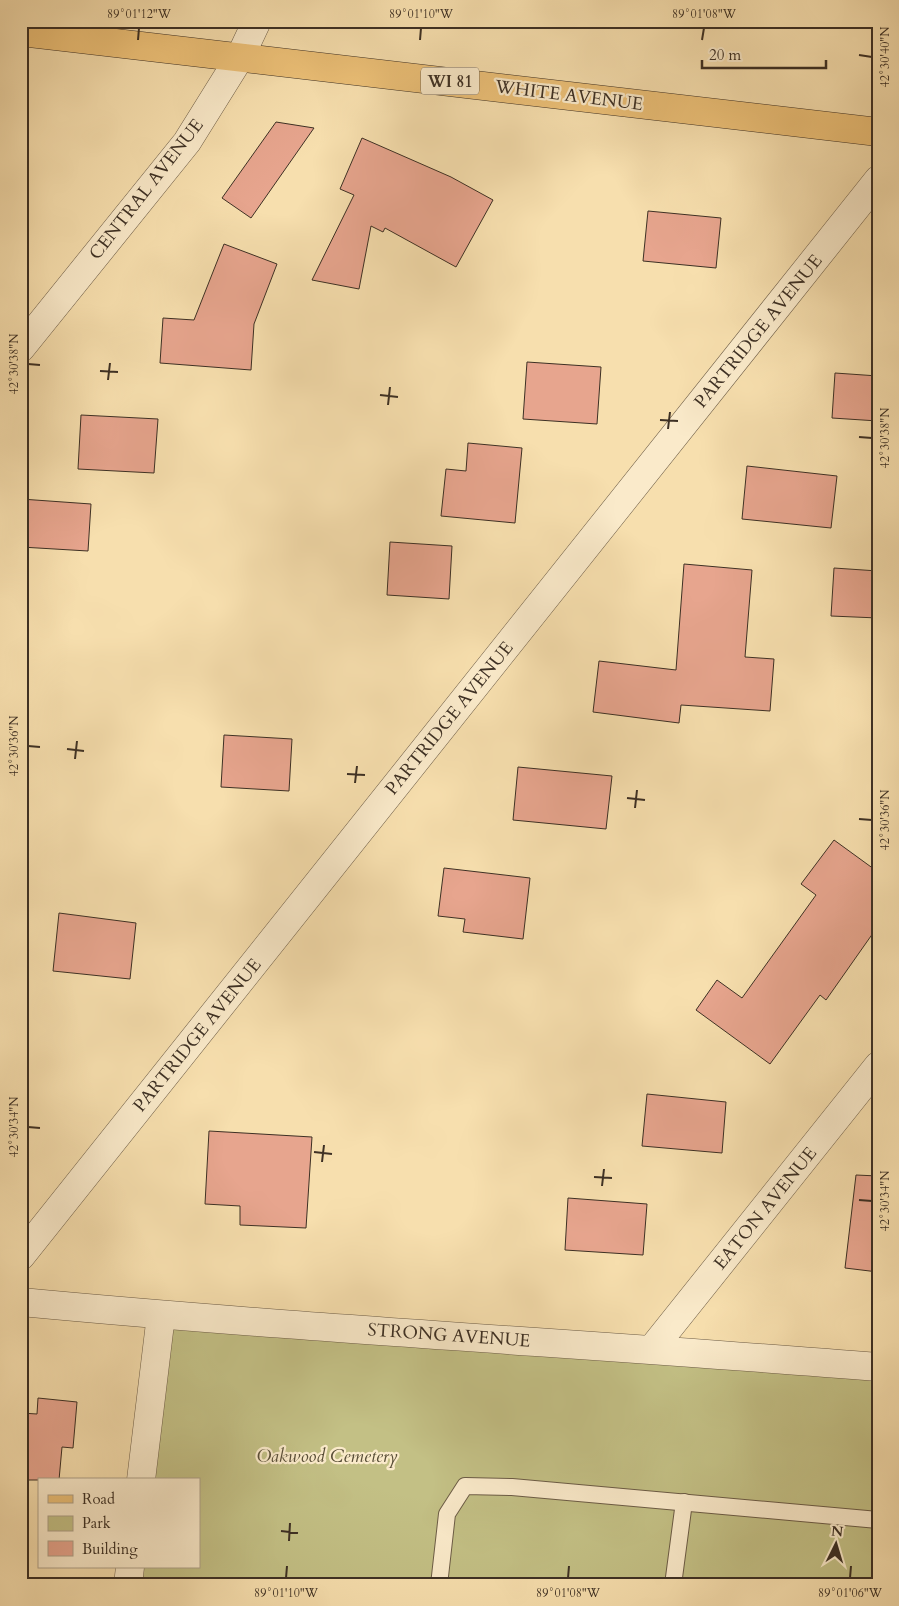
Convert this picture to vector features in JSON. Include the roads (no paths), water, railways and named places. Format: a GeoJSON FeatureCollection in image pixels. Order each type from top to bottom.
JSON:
{"type":"FeatureCollection","features":[{"type":"Feature","properties":{"kind":"main road","name":"WHITE AVENUE"},"geometry":{"type":"LineString","coordinates":[[21,32],[878,132]]}},
{"type":"Feature","properties":{"kind":"street","name":"CENTRAL AVENUE"},"geometry":{"type":"LineString","coordinates":[[21,348],[187,142],[240,57],[257,21]]}},
{"type":"Feature","properties":{"kind":"street","name":"PARTRIDGE AVENUE"},"geometry":{"type":"LineString","coordinates":[[21,1256],[878,180]]}},
{"type":"Feature","properties":{"kind":"street","name":"EATON AVENUE"},"geometry":{"type":"LineString","coordinates":[[652,1349],[878,1066]]}},
{"type":"Feature","properties":{"kind":"street","name":"STRONG AVENUE"},"geometry":{"type":"LineString","coordinates":[[21,1302],[161,1315],[652,1349],[878,1367]]}},
{"type":"Feature","properties":{"kind":"street"},"geometry":{"type":"LineString","coordinates":[[141,1478],[161,1315]]}},
{"type":"Feature","properties":{"kind":"street"},"geometry":{"type":"LineString","coordinates":[[128,1585],[130,1568]]}},
{"type":"Feature","properties":{"kind":"lane"},"geometry":{"type":"LineString","coordinates":[[439,1585],[447,1514],[465,1486],[512,1487],[878,1520]]}},
{"type":"Feature","properties":{"kind":"lane"},"geometry":{"type":"LineString","coordinates":[[673,1585],[684,1502]]}},
{"type":"Feature","properties":{"kind":"park label","name":"Oakwood Cemetery"},"geometry":{"type":"Point","coordinates":[327,1456]}}]}
